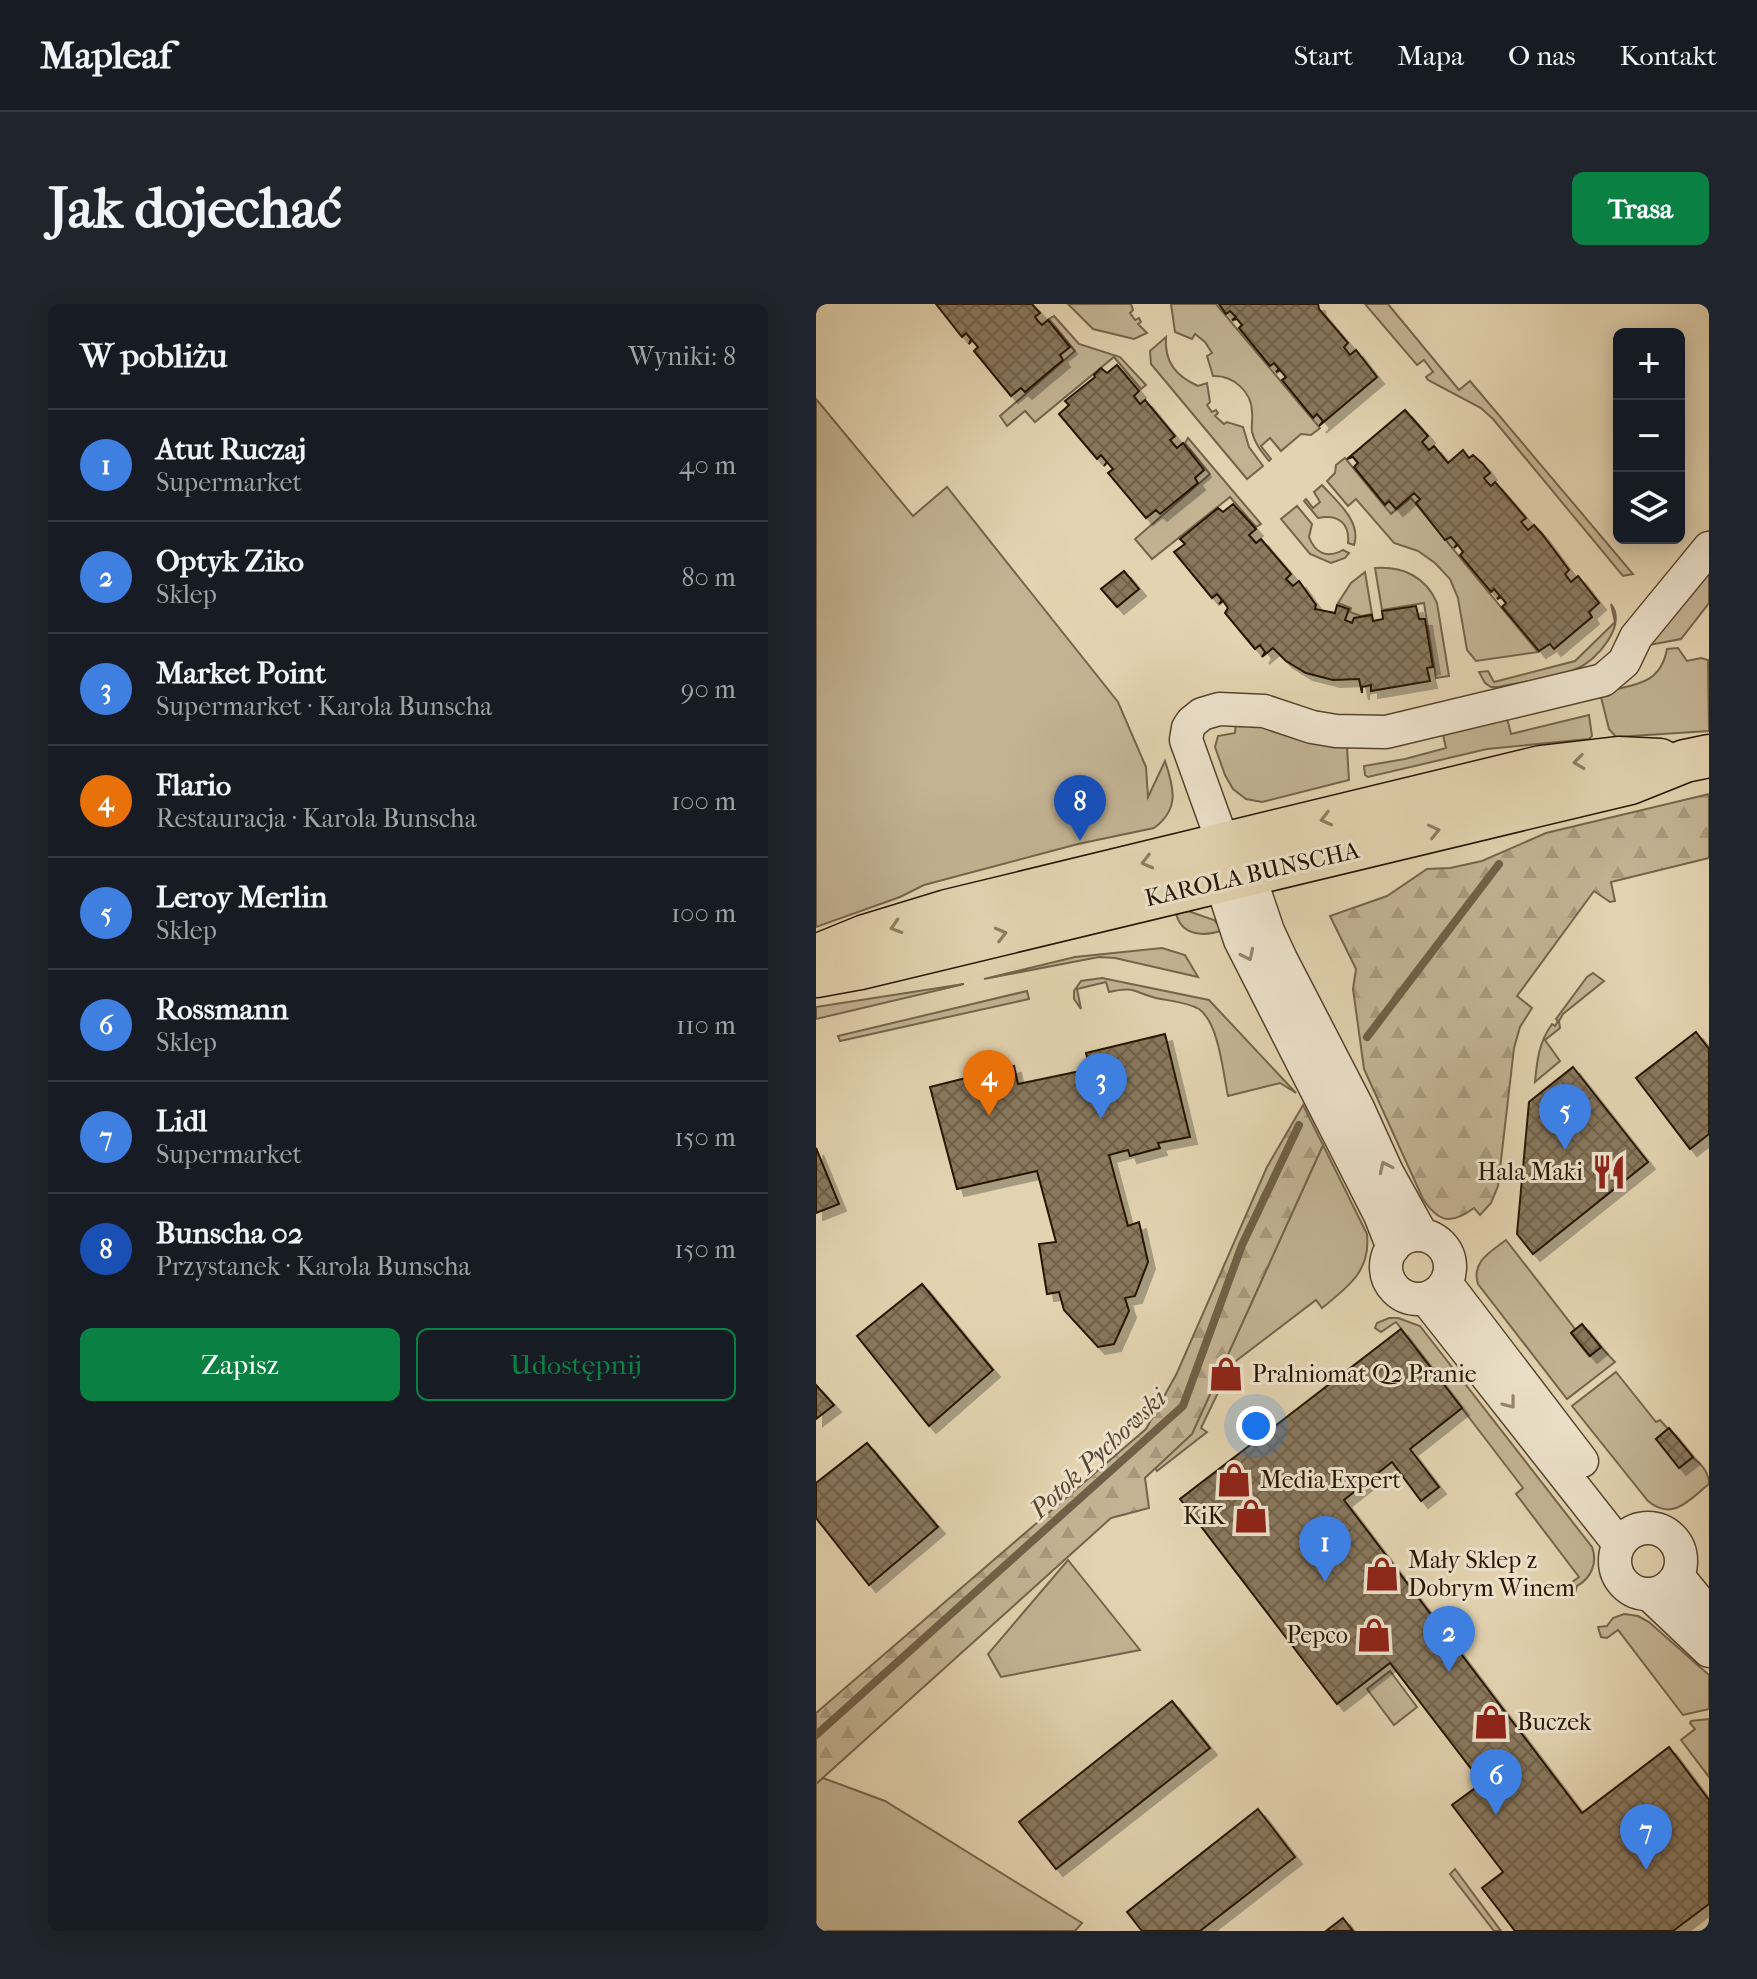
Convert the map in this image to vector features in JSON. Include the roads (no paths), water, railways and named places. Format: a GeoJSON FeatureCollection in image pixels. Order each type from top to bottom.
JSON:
{"type":"FeatureCollection","features":[{"type":"Feature","properties":{"kind":"main road","name":"KAROLA BUNSCHA"},"geometry":{"type":"LineString","coordinates":[[816,976],[860,968],[1231,867],[1541,767],[1618,758],[1697,759]]}},
{"type":"Feature","properties":{"kind":"main road","name":"KAROLA BUNSCHA"},"geometry":{"type":"LineString","coordinates":[[816,956],[865,936],[947,911],[1231,867]]}},
{"type":"Feature","properties":{"kind":"street"},"geometry":{"type":"LineString","coordinates":[[1422,1235],[1387,1172],[1268,931],[1231,867],[1186,740],[1188,728],[1202,714],[1219,709],[1242,708],[1264,711],[1324,729],[1386,732],[1603,680],[1624,662],[1636,637],[1709,548]]}},
{"type":"Feature","properties":{"kind":"street"},"geometry":{"type":"LineString","coordinates":[[1231,867],[1240,940],[1376,1207],[1393,1248]]}},
{"type":"Feature","properties":{"kind":"street"},"geometry":{"type":"LineString","coordinates":[[1422,1235],[1436,1241],[1446,1251],[1451,1267],[1436,1291],[1406,1297],[1391,1284],[1387,1263],[1393,1248],[1407,1237],[1422,1235]]}},
{"type":"Feature","properties":{"kind":"street"},"geometry":{"type":"LineString","coordinates":[[1436,1291],[1627,1538]]}},
{"type":"Feature","properties":{"kind":"street"},"geometry":{"type":"LineString","coordinates":[[1646,1528],[1668,1535],[1680,1553],[1678,1576],[1667,1589],[1650,1595],[1639,1594],[1622,1582],[1615,1564],[1627,1538],[1646,1528]]}},
{"type":"Feature","properties":{"kind":"street"},"geometry":{"type":"LineString","coordinates":[[1678,1576],[1709,1614]]}},
{"type":"Feature","properties":{"kind":"street"},"geometry":{"type":"LineString","coordinates":[[1650,1595],[1709,1651]]}},
{"type":"Feature","properties":{"kind":"waterway","name":"Potok Pychowski"},"geometry":{"type":"LineString","coordinates":[[1367,1037],[1499,864]]}},
{"type":"Feature","properties":{"kind":"waterway","name":"Potok Pychowski"},"geometry":{"type":"LineString","coordinates":[[816,1735],[1183,1406],[1242,1245],[1299,1125]]}},
{"type":"Feature","properties":{"kind":"place","name":"Bunscha 02"},"geometry":{"type":"Point","coordinates":[1080,841]}},
{"type":"Feature","properties":{"kind":"place","name":"Flario"},"geometry":{"type":"Point","coordinates":[989,1116]}},
{"type":"Feature","properties":{"kind":"place","name":"Market Point"},"geometry":{"type":"Point","coordinates":[1101,1119]}},
{"type":"Feature","properties":{"kind":"place","name":"Leroy Merlin"},"geometry":{"type":"Point","coordinates":[1565,1150]}},
{"type":"Feature","properties":{"kind":"place","name":"Hala Maki"},"geometry":{"type":"Point","coordinates":[1609,1172]}},
{"type":"Feature","properties":{"kind":"place","name":"Pralniomat Q2 Pranie"},"geometry":{"type":"Point","coordinates":[1226,1374]}},
{"type":"Feature","properties":{"kind":"place","name":"Media Expert"},"geometry":{"type":"Point","coordinates":[1234,1480]}},
{"type":"Feature","properties":{"kind":"place","name":"KiK"},"geometry":{"type":"Point","coordinates":[1251,1516]}},
{"type":"Feature","properties":{"kind":"place","name":"Mały Sklep z Dobrym Winem"},"geometry":{"type":"Point","coordinates":[1382,1574]}},
{"type":"Feature","properties":{"kind":"place","name":"Atut Ruczaj"},"geometry":{"type":"Point","coordinates":[1325,1582]}},
{"type":"Feature","properties":{"kind":"place","name":"Pepco"},"geometry":{"type":"Point","coordinates":[1374,1635]}},
{"type":"Feature","properties":{"kind":"place","name":"Optyk Ziko"},"geometry":{"type":"Point","coordinates":[1449,1672]}},
{"type":"Feature","properties":{"kind":"place","name":"Buczek"},"geometry":{"type":"Point","coordinates":[1491,1722]}},
{"type":"Feature","properties":{"kind":"place","name":"Rossmann"},"geometry":{"type":"Point","coordinates":[1496,1815]}},
{"type":"Feature","properties":{"kind":"place","name":"Lidl"},"geometry":{"type":"Point","coordinates":[1646,1870]}}]}
